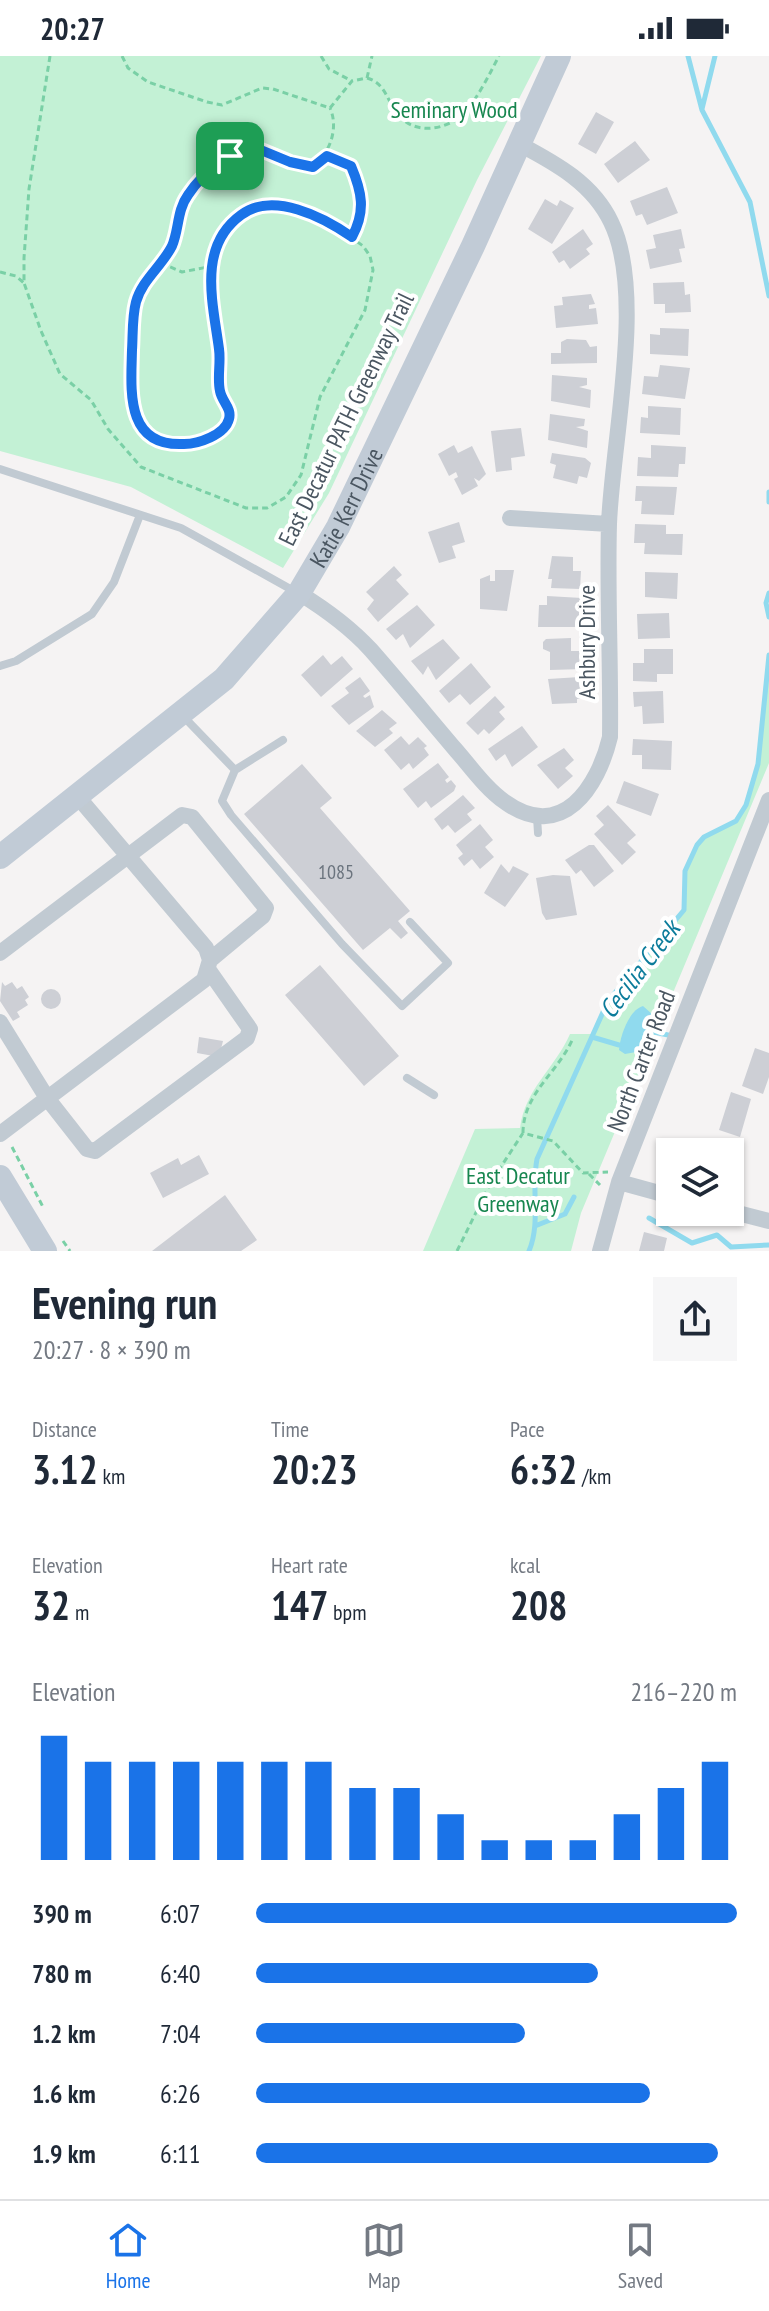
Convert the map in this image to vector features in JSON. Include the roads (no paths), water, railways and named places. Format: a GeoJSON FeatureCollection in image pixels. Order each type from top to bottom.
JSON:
{"type":"FeatureCollection","features":[{"type":"Feature","properties":{"kind":"street","name":"Katie Kerr Drive"},"geometry":{"type":"LineString","coordinates":[[0,857],[224,679],[299,593],[338,527],[521,145],[559,56]]}},
{"type":"Feature","properties":{"kind":"street","name":"Ashbury Drive"},"geometry":{"type":"LineString","coordinates":[[299,593],[329,613],[368,647],[505,803],[538,825],[572,808],[589,791],[603,767],[610,721],[609,524],[627,306],[626,262],[611,222],[589,188],[556,163],[521,145]]}},
{"type":"Feature","properties":{"kind":"street"},"geometry":{"type":"LineString","coordinates":[[510,518],[609,524]]}},
{"type":"Feature","properties":{"kind":"street"},"geometry":{"type":"LineString","coordinates":[[0,1022],[47,1098],[87,1149],[95,1151],[247,1038],[250,1029],[245,1018],[209,965],[206,948],[78,797]]}},
{"type":"Feature","properties":{"kind":"street","name":"North Carter Road"},"geometry":{"type":"LineString","coordinates":[[600,1251],[619,1182],[769,800]]}},
{"type":"Feature","properties":{"kind":"street"},"geometry":{"type":"LineString","coordinates":[[0,953],[182,815],[192,817],[266,908],[263,916],[209,965],[204,980],[3,1131]]}},
{"type":"Feature","properties":{"kind":"street"},"geometry":{"type":"LineString","coordinates":[[0,1177],[54,1245]]}},
{"type":"Feature","properties":{"kind":"street"},"geometry":{"type":"LineString","coordinates":[[619,1182],[656,1192]]}},
{"type":"Feature","properties":{"kind":"street"},"geometry":{"type":"LineString","coordinates":[[744,1215],[769,1221]]}},
{"type":"Feature","properties":{"kind":"lane"},"geometry":{"type":"LineString","coordinates":[[0,469],[181,528],[299,593]]}},
{"type":"Feature","properties":{"kind":"lane"},"geometry":{"type":"LineString","coordinates":[[0,666],[16,661],[92,614],[114,582],[140,515]]}},
{"type":"Feature","properties":{"kind":"lane"},"geometry":{"type":"LineString","coordinates":[[181,714],[235,770]]}},
{"type":"Feature","properties":{"kind":"lane"},"geometry":{"type":"LineString","coordinates":[[283,740],[235,770],[222,801],[231,815],[342,944],[402,1006],[448,963],[410,922]]}},
{"type":"Feature","properties":{"kind":"lane"},"geometry":{"type":"LineString","coordinates":[[407,1078],[434,1095]]}},
{"type":"Feature","properties":{"kind":"water"},"geometry":{"type":"Polygon","coordinates":[[[643,1006],[653,1015],[650,1027],[636,1052],[625,1054],[619,1050],[623,1031],[633,1013],[643,1006]]]}},
{"type":"Feature","properties":{"kind":"waterway","name":"Cecilia Creek"},"geometry":{"type":"LineString","coordinates":[[688,56],[702,110],[750,202],[769,296]]}},
{"type":"Feature","properties":{"kind":"waterway"},"geometry":{"type":"LineString","coordinates":[[702,109],[715,56]]}},
{"type":"Feature","properties":{"kind":"waterway","name":"Cecilia Creek"},"geometry":{"type":"LineString","coordinates":[[769,492],[769,502]]}},
{"type":"Feature","properties":{"kind":"waterway","name":"Cecilia Creek"},"geometry":{"type":"LineString","coordinates":[[769,593],[766,603],[769,617]]}},
{"type":"Feature","properties":{"kind":"waterway","name":"Cecilia Creek"},"geometry":{"type":"LineString","coordinates":[[529,1251],[534,1229],[537,1159],[608,1001],[684,910],[685,871],[697,845],[704,837],[736,821],[746,805],[758,764],[769,655]]}},
{"type":"Feature","properties":{"kind":"waterway"},"geometry":{"type":"LineString","coordinates":[[649,1031],[668,1035]]}},
{"type":"Feature","properties":{"kind":"waterway"},"geometry":{"type":"LineString","coordinates":[[592,1037],[619,1045]]}},
{"type":"Feature","properties":{"kind":"waterway"},"geometry":{"type":"LineString","coordinates":[[535,1226],[565,1214],[574,1197]]}},
{"type":"Feature","properties":{"kind":"waterway"},"geometry":{"type":"LineString","coordinates":[[649,1218],[692,1243],[717,1235],[731,1247],[769,1245]]}},
{"type":"Feature","properties":{"kind":"park label","name":"Seminary Wood"},"geometry":{"type":"Point","coordinates":[454,109]}},
{"type":"Feature","properties":{"kind":"park label","name":"East Decatur Greenway"},"geometry":{"type":"Point","coordinates":[518,1189]}}]}
